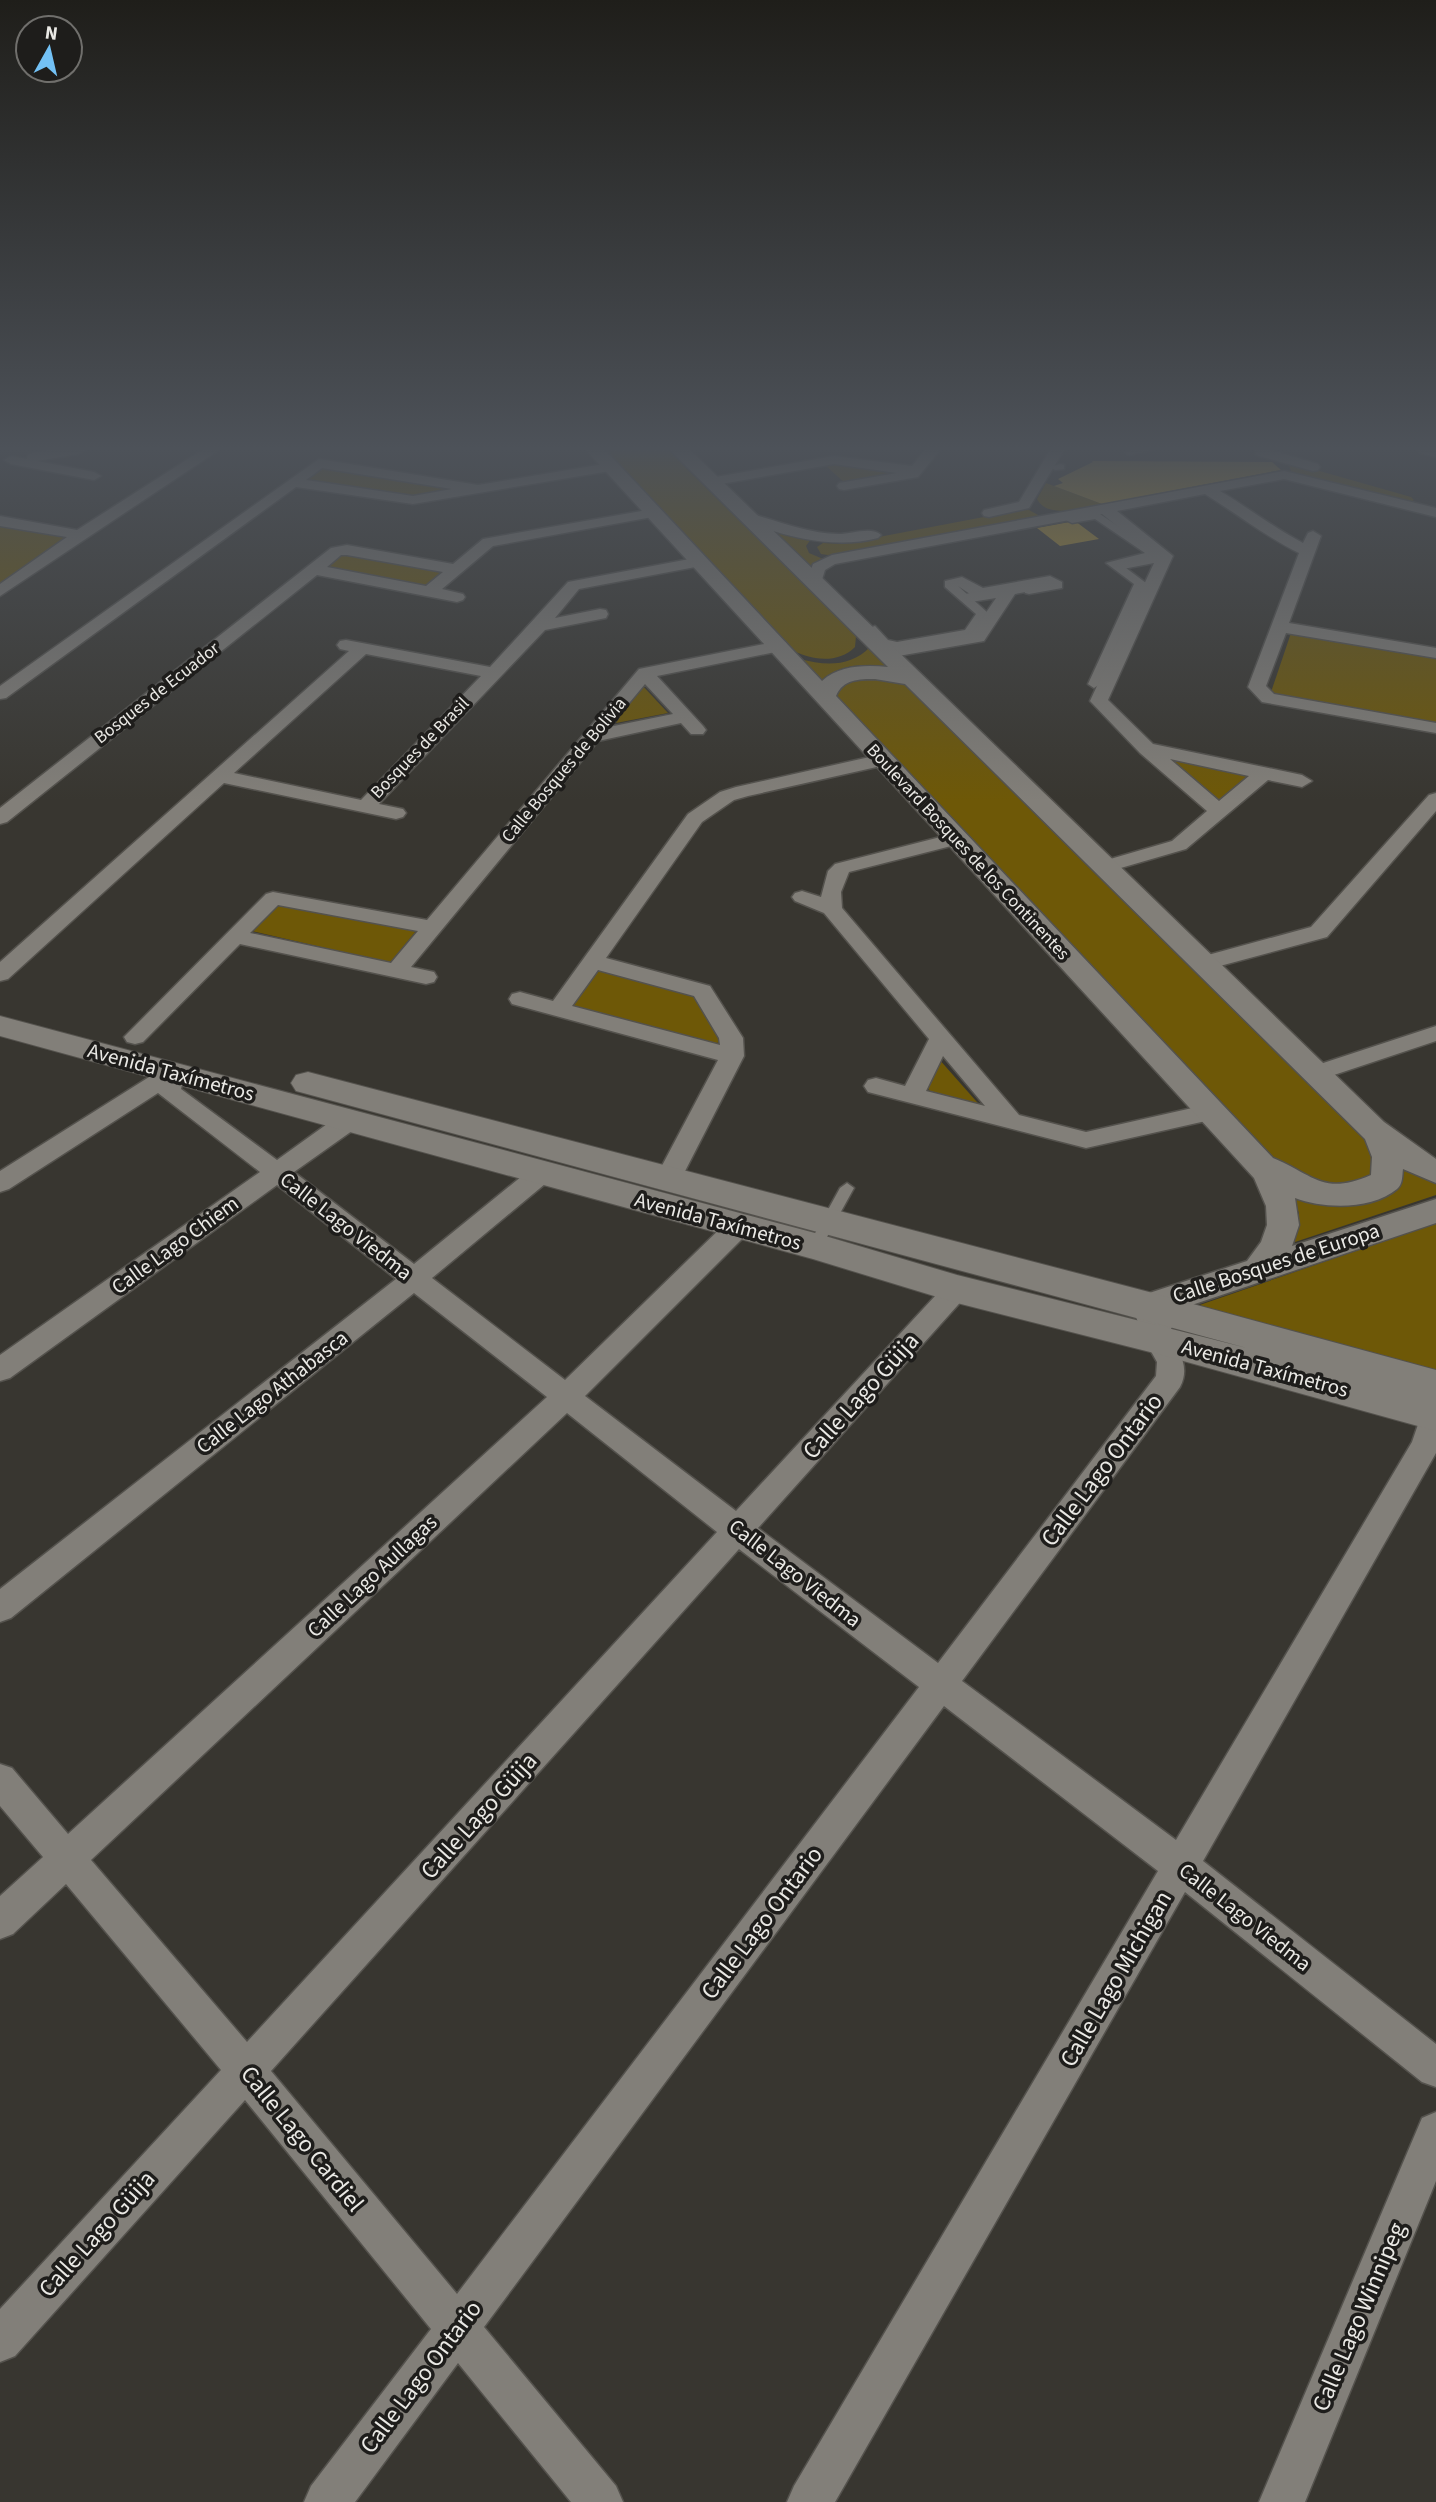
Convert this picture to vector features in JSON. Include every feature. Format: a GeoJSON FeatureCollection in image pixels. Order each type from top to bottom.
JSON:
{"type":"FeatureCollection","features":[{"type":"Feature","properties":{"kind":"main road","name":"Avenida Taxímetros"},"geometry":{"type":"LineString","coordinates":[[2,1021],[135,1037],[434,1130],[542,1173],[739,1226],[821,1234],[1154,1322],[1435,1405]]}},
{"type":"Feature","properties":{"kind":"main road","name":"Avenida Taxímetros"},"geometry":{"type":"LineString","coordinates":[[2,1021],[173,1072],[350,1120],[434,1130],[669,1177],[957,1289],[1154,1322]]}},
{"type":"Feature","properties":{"kind":"street"},"geometry":{"type":"LineString","coordinates":[[0,591],[35,567]]}},
{"type":"Feature","properties":{"kind":"street"},"geometry":{"type":"LineString","coordinates":[[2,690],[174,567]]}},
{"type":"Feature","properties":{"kind":"street","name":"Bosques de Ecuador"},"geometry":{"type":"LineString","coordinates":[[0,818],[316,567]]}},
{"type":"Feature","properties":{"kind":"street","name":"Bosques de Ecuador"},"geometry":{"type":"LineString","coordinates":[[441,567],[454,569]]}},
{"type":"Feature","properties":{"kind":"street"},"geometry":{"type":"LineString","coordinates":[[429,592],[457,567]]}},
{"type":"Feature","properties":{"kind":"street"},"geometry":{"type":"LineString","coordinates":[[574,585],[674,567]]}},
{"type":"Feature","properties":{"kind":"street","name":"Boulevard Bosques de los Continentes"},"geometry":{"type":"LineString","coordinates":[[704,567],[1210,1112],[1265,1167],[1281,1204],[1283,1224],[1277,1243],[1258,1271]]}},
{"type":"Feature","properties":{"kind":"street"},"geometry":{"type":"LineString","coordinates":[[798,567],[1107,866],[1379,1135],[1414,1161],[1436,1172]]}},
{"type":"Feature","properties":{"kind":"street"},"geometry":{"type":"LineString","coordinates":[[814,583],[818,567]]}},
{"type":"Feature","properties":{"kind":"street"},"geometry":{"type":"LineString","coordinates":[[831,567],[822,571],[821,578],[884,643],[897,646],[969,633],[982,613],[949,584],[962,582],[974,591],[983,592],[1050,580],[1058,585],[1015,592],[965,592],[993,616]]}},
{"type":"Feature","properties":{"kind":"street"},"geometry":{"type":"LineString","coordinates":[[1094,684],[1140,583],[1117,567]]}},
{"type":"Feature","properties":{"kind":"street"},"geometry":{"type":"LineString","coordinates":[[1127,567],[1151,583]]}},
{"type":"Feature","properties":{"kind":"street"},"geometry":{"type":"LineString","coordinates":[[1159,567],[1099,701],[1147,749],[1218,811]]}},
{"type":"Feature","properties":{"kind":"street"},"geometry":{"type":"LineString","coordinates":[[1305,567],[1257,687],[1268,698],[1436,728]]}},
{"type":"Feature","properties":{"kind":"street"},"geometry":{"type":"LineString","coordinates":[[313,569],[457,597]]}},
{"type":"Feature","properties":{"kind":"street"},"geometry":{"type":"LineString","coordinates":[[887,653],[978,637],[1015,592],[1047,584]]}},
{"type":"Feature","properties":{"kind":"street"},"geometry":{"type":"LineString","coordinates":[[538,626],[604,617],[574,585]]}},
{"type":"Feature","properties":{"kind":"street","name":"Bosques de Brasil"},"geometry":{"type":"LineString","coordinates":[[220,776],[365,807],[574,585]]}},
{"type":"Feature","properties":{"kind":"street"},"geometry":{"type":"LineString","coordinates":[[1281,627],[1436,653]]}},
{"type":"Feature","properties":{"kind":"street"},"geometry":{"type":"LineString","coordinates":[[645,673],[782,649],[819,660],[844,657],[860,649],[863,629]]}},
{"type":"Feature","properties":{"kind":"street","name":"Bosques de Brasil"},"geometry":{"type":"LineString","coordinates":[[0,974],[220,776],[353,646],[492,673]]}},
{"type":"Feature","properties":{"kind":"street"},"geometry":{"type":"LineString","coordinates":[[824,698],[833,681],[858,673],[887,672],[912,678]]}},
{"type":"Feature","properties":{"kind":"street"},"geometry":{"type":"LineString","coordinates":[[594,736],[690,724],[645,673]]}},
{"type":"Feature","properties":{"kind":"street","name":"Calle Bosques de Bolivia"},"geometry":{"type":"LineString","coordinates":[[396,971],[645,673]]}},
{"type":"Feature","properties":{"kind":"street"},"geometry":{"type":"LineString","coordinates":[[1147,749],[1302,781]]}},
{"type":"Feature","properties":{"kind":"street"},"geometry":{"type":"LineString","coordinates":[[558,1010],[695,818],[713,804],[743,791],[883,760]]}},
{"type":"Feature","properties":{"kind":"street"},"geometry":{"type":"LineString","coordinates":[[1107,866],[1179,845],[1263,774]]}},
{"type":"Feature","properties":{"kind":"street"},"geometry":{"type":"LineString","coordinates":[[1205,962],[1319,932],[1436,799]]}},
{"type":"Feature","properties":{"kind":"street"},"geometry":{"type":"LineString","coordinates":[[365,807],[396,813]]}},
{"type":"Feature","properties":{"kind":"street"},"geometry":{"type":"LineString","coordinates":[[831,909],[831,892],[838,871],[842,868],[956,839]]}},
{"type":"Feature","properties":{"kind":"street"},"geometry":{"type":"LineString","coordinates":[[802,897],[831,909],[1011,1121]]}},
{"type":"Feature","properties":{"kind":"street"},"geometry":{"type":"LineString","coordinates":[[135,1037],[268,901],[275,898],[432,927]]}},
{"type":"Feature","properties":{"kind":"street"},"geometry":{"type":"LineString","coordinates":[[235,936],[426,977]]}},
{"type":"Feature","properties":{"kind":"street"},"geometry":{"type":"LineString","coordinates":[[594,962],[702,991],[731,1038],[732,1056],[669,1177]]}},
{"type":"Feature","properties":{"kind":"street"},"geometry":{"type":"LineString","coordinates":[[520,999],[732,1056]]}},
{"type":"Feature","properties":{"kind":"street"},"geometry":{"type":"LineString","coordinates":[[1316,1073],[1436,1033]]}},
{"type":"Feature","properties":{"kind":"street"},"geometry":{"type":"LineString","coordinates":[[912,1095],[940,1039]]}},
{"type":"Feature","properties":{"kind":"street"},"geometry":{"type":"LineString","coordinates":[[0,1184],[173,1072]]}},
{"type":"Feature","properties":{"kind":"street","name":"Calle Lago Viedma"},"geometry":{"type":"LineString","coordinates":[[173,1072],[168,1083],[169,1092],[277,1172],[740,1532],[1181,1866],[1436,2068]]}},
{"type":"Feature","properties":{"kind":"street"},"geometry":{"type":"LineString","coordinates":[[876,1086],[1090,1140],[1210,1112]]}},
{"type":"Feature","properties":{"kind":"street","name":"Calle Lago Chiem"},"geometry":{"type":"LineString","coordinates":[[0,1370],[350,1120]]}},
{"type":"Feature","properties":{"kind":"street"},"geometry":{"type":"LineString","coordinates":[[1265,1167],[1294,1186],[1322,1195],[1359,1195],[1386,1181],[1388,1157],[1379,1135]]}},
{"type":"Feature","properties":{"kind":"street","name":"Calle Lago Athabasca"},"geometry":{"type":"LineString","coordinates":[[0,1608],[414,1279],[542,1173]]}},
{"type":"Feature","properties":{"kind":"street","name":"Calle Bosques de Europa"},"geometry":{"type":"LineString","coordinates":[[1154,1322],[1258,1271],[1436,1211]]}},
{"type":"Feature","properties":{"kind":"street","name":"Calle Lago Aullagas"},"geometry":{"type":"LineString","coordinates":[[0,1921],[567,1396],[739,1226]]}},
{"type":"Feature","properties":{"kind":"street","name":"Calle Lago Güija"},"geometry":{"type":"LineString","coordinates":[[0,2341],[740,1532],[957,1289]]}},
{"type":"Feature","properties":{"kind":"street","name":"Calle Lago Ontario"},"geometry":{"type":"LineString","coordinates":[[327,2502],[1170,1379],[1171,1362],[1154,1322]]}},
{"type":"Feature","properties":{"kind":"street","name":"Calle Lago Michigan"},"geometry":{"type":"LineString","coordinates":[[810,2502],[1426,1444],[1435,1405]]}},
{"type":"Feature","properties":{"kind":"street","name":"Calle Lago Cardiel"},"geometry":{"type":"LineString","coordinates":[[0,1780],[246,2070],[600,2502]]}},
{"type":"Feature","properties":{"kind":"street","name":"Calle Lago Winnipeg"},"geometry":{"type":"LineString","coordinates":[[1282,2502],[1436,2132]]}},
{"type":"Feature","properties":{"kind":"lane"},"geometry":{"type":"LineString","coordinates":[[821,1234],[847,1188]]}},
{"type":"Feature","properties":{"kind":"shaded area"},"geometry":{"type":"Polygon","coordinates":[[[0,567],[25,567],[0,584],[0,567]]]}},
{"type":"Feature","properties":{"kind":"shaded area"},"geometry":{"type":"Polygon","coordinates":[[[325,567],[422,567],[446,571],[428,586],[325,567]]]}},
{"type":"Feature","properties":{"kind":"shaded area"},"geometry":{"type":"Polygon","coordinates":[[[714,567],[786,567],[856,636],[855,647],[848,653],[831,658],[813,658],[789,648],[714,567]]]}},
{"type":"Feature","properties":{"kind":"shaded area"},"geometry":{"type":"Polygon","coordinates":[[[1291,633],[1436,657],[1436,724],[1270,695],[1291,633]]]}},
{"type":"Feature","properties":{"kind":"shaded area"},"geometry":{"type":"Polygon","coordinates":[[[870,647],[888,668],[852,666],[836,671],[820,681],[800,659],[837,663],[855,658],[870,647]]]}},
{"type":"Feature","properties":{"kind":"shaded area"},"geometry":{"type":"Polygon","coordinates":[[[866,675],[903,682],[1231,1006],[1374,1142],[1376,1167],[1367,1180],[1352,1188],[1291,1178],[834,696],[836,687],[866,675]]]}},
{"type":"Feature","properties":{"kind":"shaded area"},"geometry":{"type":"Polygon","coordinates":[[[641,684],[668,713],[616,723],[641,684]]]}},
{"type":"Feature","properties":{"kind":"shaded area"},"geometry":{"type":"Polygon","coordinates":[[[1165,757],[1249,775],[1218,801],[1165,757]]]}},
{"type":"Feature","properties":{"kind":"shaded area"},"geometry":{"type":"Polygon","coordinates":[[[281,903],[416,931],[390,963],[252,931],[281,903]]]}},
{"type":"Feature","properties":{"kind":"shaded area"},"geometry":{"type":"Polygon","coordinates":[[[599,970],[697,994],[724,1042],[708,1044],[574,1009],[573,1002],[599,970]]]}},
{"type":"Feature","properties":{"kind":"shaded area"},"geometry":{"type":"Polygon","coordinates":[[[938,1058],[984,1110],[934,1097],[927,1087],[938,1058]]]}},
{"type":"Feature","properties":{"kind":"shaded area"},"geometry":{"type":"Polygon","coordinates":[[[1401,1159],[1436,1180],[1436,1195],[1292,1243],[1299,1213],[1292,1197],[1320,1203],[1401,1159]]]}},
{"type":"Feature","properties":{"kind":"shaded area"},"geometry":{"type":"Polygon","coordinates":[[[1436,1223],[1436,1374],[1191,1308],[1436,1223]]]}}]}
